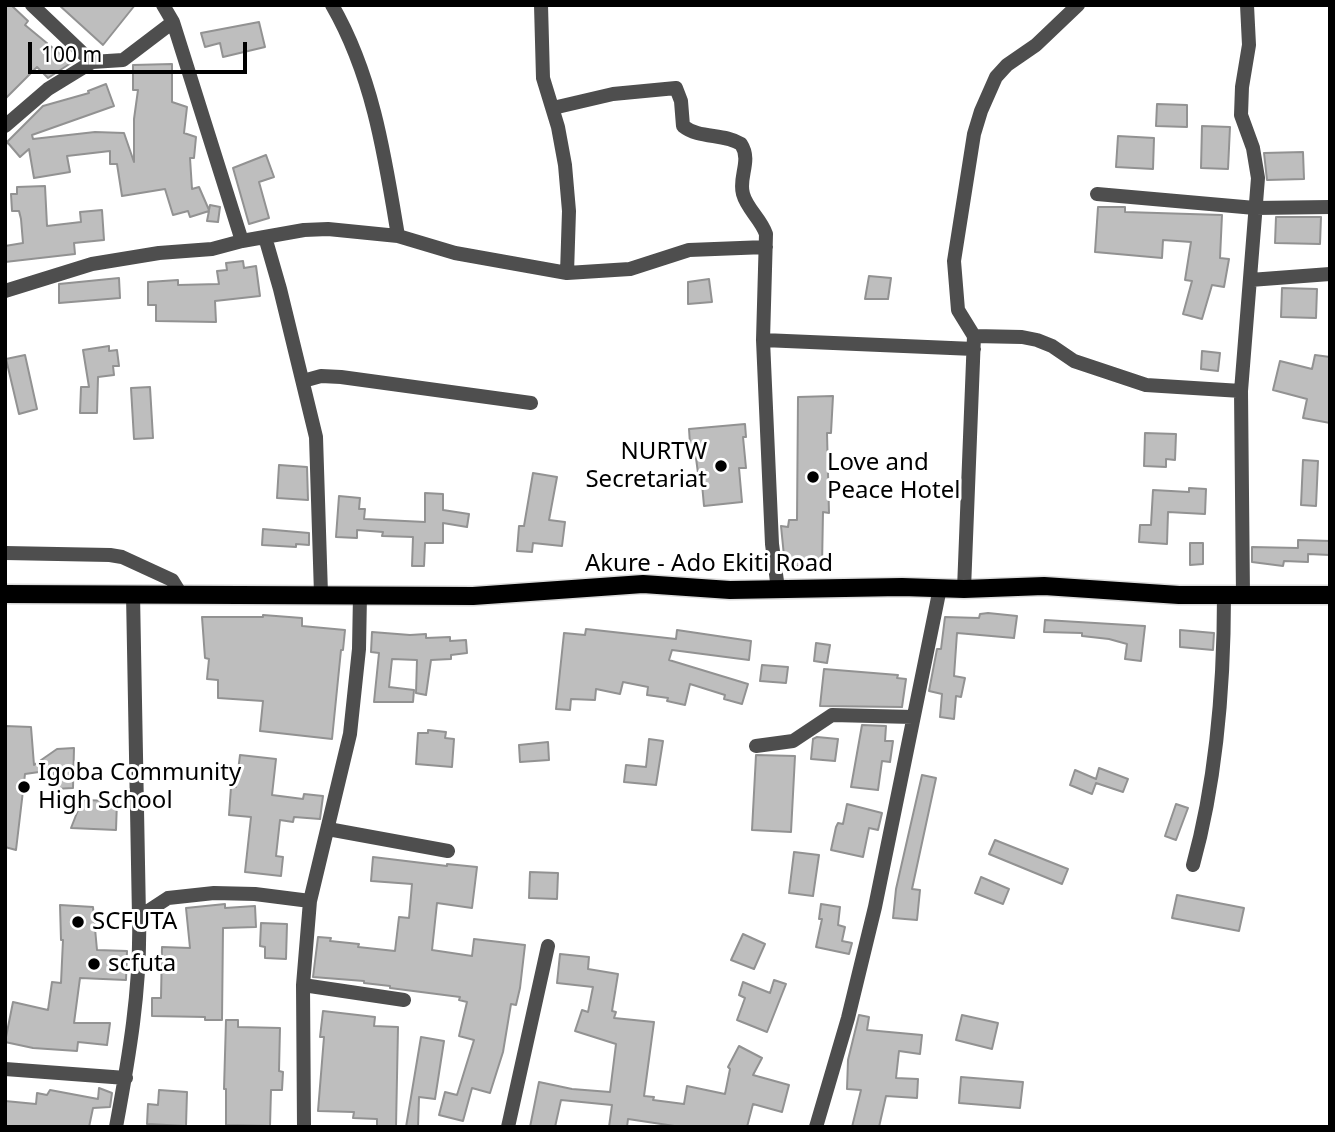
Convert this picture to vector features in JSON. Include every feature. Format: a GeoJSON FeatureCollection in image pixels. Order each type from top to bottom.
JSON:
{"type":"FeatureCollection","features":[{"type":"Feature","properties":{"kind":"main road","name":"Akure - Ado Ekiti Road"},"geometry":{"type":"LineString","coordinates":[[5,594],[473,596],[643,584],[730,590],[1044,586],[1233,595],[1330,595]]}},
{"type":"Feature","properties":{"kind":"street"},"geometry":{"type":"LineString","coordinates":[[32,5],[92,62]]}},
{"type":"Feature","properties":{"kind":"street"},"geometry":{"type":"LineString","coordinates":[[163,5],[173,22],[242,241]]}},
{"type":"Feature","properties":{"kind":"street"},"geometry":{"type":"LineString","coordinates":[[332,5],[346,29],[369,89],[386,161],[398,236]]}},
{"type":"Feature","properties":{"kind":"street"},"geometry":{"type":"LineString","coordinates":[[541,5],[543,78],[553,108],[565,165],[569,211],[567,273]]}},
{"type":"Feature","properties":{"kind":"street"},"geometry":{"type":"LineString","coordinates":[[964,589],[974,342],[958,310],[954,261],[974,134],[996,77],[1007,65],[1036,45],[1077,5]]}},
{"type":"Feature","properties":{"kind":"street"},"geometry":{"type":"LineString","coordinates":[[1192,865],[1202,831],[1213,771],[1224,643],[1233,595],[1241,391],[1257,162],[1241,115],[1242,87],[1249,45],[1247,5]]}},
{"type":"Feature","properties":{"kind":"street"},"geometry":{"type":"LineString","coordinates":[[5,125],[48,89],[92,62],[123,60],[173,22]]}},
{"type":"Feature","properties":{"kind":"street"},"geometry":{"type":"LineString","coordinates":[[553,108],[613,94],[676,88],[681,101],[683,126],[688,131],[733,139],[745,150],[747,158],[743,195],[762,222],[766,234],[762,340],[771,530],[778,589]]}},
{"type":"Feature","properties":{"kind":"street"},"geometry":{"type":"LineString","coordinates":[[1097,194],[1255,208],[1330,207]]}},
{"type":"Feature","properties":{"kind":"street"},"geometry":{"type":"LineString","coordinates":[[5,291],[92,264],[159,253],[212,249],[304,230],[328,229],[398,236],[455,253],[567,273],[630,269],[689,250],[766,247]]}},
{"type":"Feature","properties":{"kind":"street"},"geometry":{"type":"LineString","coordinates":[[265,237],[316,437],[321,594]]}},
{"type":"Feature","properties":{"kind":"street"},"geometry":{"type":"LineString","coordinates":[[1250,280],[1330,274]]}},
{"type":"Feature","properties":{"kind":"street"},"geometry":{"type":"LineString","coordinates":[[762,340],[974,342],[1022,337],[1037,340],[1074,361],[1146,385],[1241,391]]}},
{"type":"Feature","properties":{"kind":"street"},"geometry":{"type":"LineString","coordinates":[[303,380],[321,376],[341,377],[531,404]]}},
{"type":"Feature","properties":{"kind":"street"},"geometry":{"type":"LineString","coordinates":[[5,553],[122,557],[172,580],[180,593]]}},
{"type":"Feature","properties":{"kind":"street"},"geometry":{"type":"LineString","coordinates":[[816,1127],[848,1018],[875,907],[940,588]]}},
{"type":"Feature","properties":{"kind":"street"},"geometry":{"type":"LineString","coordinates":[[116,1127],[126,1078],[141,963],[132,594]]}},
{"type":"Feature","properties":{"kind":"street"},"geometry":{"type":"LineString","coordinates":[[304,1127],[303,985],[310,901],[350,734],[359,649],[360,595]]}},
{"type":"Feature","properties":{"kind":"street"},"geometry":{"type":"LineString","coordinates":[[756,746],[793,741],[832,715],[912,717]]}},
{"type":"Feature","properties":{"kind":"street"},"geometry":{"type":"LineString","coordinates":[[328,829],[448,851]]}},
{"type":"Feature","properties":{"kind":"street"},"geometry":{"type":"LineString","coordinates":[[139,917],[168,898],[228,894],[310,901]]}},
{"type":"Feature","properties":{"kind":"street"},"geometry":{"type":"LineString","coordinates":[[508,1127],[548,946]]}},
{"type":"Feature","properties":{"kind":"street"},"geometry":{"type":"LineString","coordinates":[[303,985],[404,1000]]}},
{"type":"Feature","properties":{"kind":"street"},"geometry":{"type":"LineString","coordinates":[[5,1069],[126,1078]]}},
{"type":"Feature","properties":{"kind":"building"},"geometry":{"type":"Polygon","coordinates":[[[5,5],[11,5],[28,21],[25,25],[71,63],[48,78],[37,67],[5,99],[5,5]]]}},
{"type":"Feature","properties":{"kind":"building"},"geometry":{"type":"Polygon","coordinates":[[[59,5],[135,5],[103,45],[59,5]]]}},
{"type":"Feature","properties":{"kind":"building"},"geometry":{"type":"Polygon","coordinates":[[[259,22],[265,47],[223,57],[220,43],[205,47],[201,33],[259,22]]]}},
{"type":"Feature","properties":{"kind":"building"},"geometry":{"type":"Polygon","coordinates":[[[172,64],[172,102],[187,107],[184,133],[196,137],[194,158],[190,158],[192,189],[199,187],[209,210],[210,205],[220,207],[218,222],[207,221],[209,211],[190,217],[188,211],[173,215],[165,189],[122,196],[117,164],[110,164],[110,151],[67,156],[70,172],[34,178],[29,149],[20,157],[8,143],[5,144],[43,106],[89,93],[88,91],[106,84],[114,106],[32,135],[33,139],[95,132],[124,133],[134,162],[134,119],[138,90],[133,90],[133,65],[172,64]]]}},
{"type":"Feature","properties":{"kind":"building"},"geometry":{"type":"Polygon","coordinates":[[[1157,104],[1187,105],[1187,127],[1156,126],[1157,104]]]}},
{"type":"Feature","properties":{"kind":"building"},"geometry":{"type":"Polygon","coordinates":[[[1202,126],[1230,127],[1228,169],[1201,168],[1202,126]]]}},
{"type":"Feature","properties":{"kind":"building"},"geometry":{"type":"Polygon","coordinates":[[[1118,136],[1154,138],[1153,169],[1116,167],[1118,136]]]}},
{"type":"Feature","properties":{"kind":"building"},"geometry":{"type":"Polygon","coordinates":[[[1303,152],[1304,179],[1267,180],[1264,153],[1303,152]]]}},
{"type":"Feature","properties":{"kind":"building"},"geometry":{"type":"Polygon","coordinates":[[[266,155],[274,177],[259,182],[269,218],[249,224],[233,168],[266,155]]]}},
{"type":"Feature","properties":{"kind":"building"},"geometry":{"type":"Polygon","coordinates":[[[45,186],[47,226],[81,222],[80,212],[102,210],[104,240],[74,243],[75,254],[5,262],[5,246],[23,243],[21,219],[19,211],[12,211],[11,194],[17,194],[17,187],[45,186]]]}},
{"type":"Feature","properties":{"kind":"building"},"geometry":{"type":"Polygon","coordinates":[[[1098,207],[1125,207],[1125,212],[1222,215],[1220,258],[1229,259],[1224,287],[1212,285],[1202,319],[1183,314],[1192,281],[1185,280],[1191,242],[1163,240],[1162,258],[1095,252],[1098,207]]]}},
{"type":"Feature","properties":{"kind":"building"},"geometry":{"type":"Polygon","coordinates":[[[1276,217],[1321,217],[1320,244],[1275,243],[1276,217]]]}},
{"type":"Feature","properties":{"kind":"building"},"geometry":{"type":"Polygon","coordinates":[[[243,261],[244,268],[256,266],[260,296],[215,301],[216,322],[156,321],[156,305],[148,305],[148,282],[178,280],[178,285],[219,284],[217,271],[227,270],[226,263],[243,261]]]}},
{"type":"Feature","properties":{"kind":"building"},"geometry":{"type":"Polygon","coordinates":[[[869,276],[891,278],[888,299],[865,299],[869,276]]]}},
{"type":"Feature","properties":{"kind":"building"},"geometry":{"type":"Polygon","coordinates":[[[119,278],[120,298],[59,303],[59,284],[119,278]]]}},
{"type":"Feature","properties":{"kind":"building"},"geometry":{"type":"Polygon","coordinates":[[[709,279],[712,302],[688,304],[688,282],[709,279]]]}},
{"type":"Feature","properties":{"kind":"building"},"geometry":{"type":"Polygon","coordinates":[[[1282,288],[1317,289],[1316,318],[1281,317],[1282,288]]]}},
{"type":"Feature","properties":{"kind":"building"},"geometry":{"type":"Polygon","coordinates":[[[109,346],[109,351],[117,350],[119,366],[113,366],[114,375],[98,377],[97,413],[80,413],[81,387],[89,387],[83,350],[109,346]]]}},
{"type":"Feature","properties":{"kind":"building"},"geometry":{"type":"Polygon","coordinates":[[[1202,351],[1220,353],[1218,371],[1201,369],[1202,351]]]}},
{"type":"Feature","properties":{"kind":"building"},"geometry":{"type":"Polygon","coordinates":[[[25,355],[37,409],[19,414],[6,359],[25,355]]]}},
{"type":"Feature","properties":{"kind":"building"},"geometry":{"type":"Polygon","coordinates":[[[1315,355],[1330,357],[1330,423],[1303,418],[1307,399],[1273,390],[1280,361],[1312,369],[1315,355]]]}},
{"type":"Feature","properties":{"kind":"building"},"geometry":{"type":"Polygon","coordinates":[[[150,387],[153,438],[134,439],[131,388],[150,387]]]}},
{"type":"Feature","properties":{"kind":"building","name":"Love and Peace Hotel"},"geometry":{"type":"Polygon","coordinates":[[[833,396],[831,433],[827,433],[829,513],[823,512],[822,566],[785,566],[781,526],[788,527],[789,520],[797,520],[798,397],[833,396]]]}},
{"type":"Feature","properties":{"kind":"building","name":"NURTW Secretariat"},"geometry":{"type":"Polygon","coordinates":[[[745,424],[746,437],[743,437],[746,468],[739,468],[742,502],[704,506],[701,473],[698,473],[694,443],[690,444],[689,429],[745,424]]]}},
{"type":"Feature","properties":{"kind":"building"},"geometry":{"type":"Polygon","coordinates":[[[1145,433],[1176,434],[1175,460],[1166,459],[1166,467],[1144,466],[1145,433]]]}},
{"type":"Feature","properties":{"kind":"building"},"geometry":{"type":"Polygon","coordinates":[[[1303,460],[1318,461],[1316,506],[1301,505],[1303,460]]]}},
{"type":"Feature","properties":{"kind":"building"},"geometry":{"type":"Polygon","coordinates":[[[279,465],[307,467],[308,500],[277,498],[279,465]]]}},
{"type":"Feature","properties":{"kind":"building"},"geometry":{"type":"Polygon","coordinates":[[[533,473],[557,477],[549,520],[565,522],[562,546],[533,543],[532,552],[517,551],[519,526],[524,526],[533,473]]]}},
{"type":"Feature","properties":{"kind":"building"},"geometry":{"type":"Polygon","coordinates":[[[1189,488],[1206,489],[1205,514],[1168,512],[1167,544],[1139,542],[1140,525],[1151,525],[1153,490],[1189,492],[1189,488]]]}},
{"type":"Feature","properties":{"kind":"building"},"geometry":{"type":"Polygon","coordinates":[[[425,493],[443,494],[443,510],[469,514],[467,527],[443,523],[443,543],[425,543],[424,566],[412,566],[413,537],[382,536],[383,532],[357,530],[357,538],[336,537],[339,496],[360,498],[359,509],[365,509],[364,519],[425,522],[425,493]]]}},
{"type":"Feature","properties":{"kind":"building"},"geometry":{"type":"Polygon","coordinates":[[[263,529],[309,533],[309,545],[262,545],[263,529]]]}},
{"type":"Feature","properties":{"kind":"building"},"geometry":{"type":"Polygon","coordinates":[[[1298,540],[1330,541],[1330,555],[1308,554],[1308,562],[1284,561],[1283,566],[1252,562],[1252,547],[1298,548],[1298,540]]]}},
{"type":"Feature","properties":{"kind":"building"},"geometry":{"type":"Polygon","coordinates":[[[1190,543],[1203,543],[1203,564],[1190,565],[1190,543]]]}},
{"type":"Feature","properties":{"kind":"building"},"geometry":{"type":"Polygon","coordinates":[[[980,614],[1017,616],[1014,638],[957,633],[954,676],[965,678],[961,697],[956,696],[954,719],[940,717],[942,694],[929,691],[937,649],[941,649],[945,617],[979,618],[980,614]]]}},
{"type":"Feature","properties":{"kind":"building"},"geometry":{"type":"Polygon","coordinates":[[[263,615],[302,618],[302,626],[345,630],[332,739],[260,731],[263,701],[218,698],[218,680],[207,679],[209,659],[205,658],[202,617],[263,615]]]}},
{"type":"Feature","properties":{"kind":"building"},"geometry":{"type":"Polygon","coordinates":[[[1045,620],[1145,626],[1141,661],[1125,659],[1127,644],[1082,636],[1082,633],[1044,632],[1045,620]]]}},
{"type":"Feature","properties":{"kind":"building"},"geometry":{"type":"Polygon","coordinates":[[[586,629],[676,639],[677,630],[751,641],[749,660],[672,650],[669,660],[748,684],[742,704],[724,699],[725,695],[690,684],[685,705],[667,701],[668,698],[647,695],[648,687],[623,682],[620,694],[596,689],[595,700],[571,699],[570,710],[556,709],[564,633],[585,635],[586,629]]]}},
{"type":"Feature","properties":{"kind":"building"},"geometry":{"type":"Polygon","coordinates":[[[1180,630],[1214,633],[1213,650],[1180,647],[1180,630]]]}},
{"type":"Feature","properties":{"kind":"building"},"geometry":{"type":"Polygon","coordinates":[[[372,632],[426,634],[426,638],[450,637],[450,641],[466,640],[467,653],[451,655],[451,659],[431,660],[426,695],[416,693],[417,660],[392,659],[389,687],[414,690],[413,702],[374,702],[379,653],[371,652],[372,632]]]}},
{"type":"Feature","properties":{"kind":"building"},"geometry":{"type":"Polygon","coordinates":[[[816,643],[830,645],[827,663],[814,661],[816,643]]]}},
{"type":"Feature","properties":{"kind":"building"},"geometry":{"type":"Polygon","coordinates":[[[762,665],[788,667],[786,683],[760,681],[762,665]]]}},
{"type":"Feature","properties":{"kind":"building"},"geometry":{"type":"Polygon","coordinates":[[[824,669],[898,675],[897,678],[906,679],[902,707],[820,706],[824,669]]]}},
{"type":"Feature","properties":{"kind":"building"},"geometry":{"type":"Polygon","coordinates":[[[862,725],[886,726],[885,741],[893,741],[890,762],[882,761],[878,790],[851,787],[862,725]]]}},
{"type":"Feature","properties":{"kind":"building"},"geometry":{"type":"Polygon","coordinates":[[[5,726],[31,727],[34,765],[57,749],[74,748],[73,788],[55,789],[53,770],[25,774],[16,850],[5,847],[5,726]]]}},
{"type":"Feature","properties":{"kind":"building"},"geometry":{"type":"Polygon","coordinates":[[[428,730],[446,732],[445,738],[454,739],[452,767],[416,764],[418,733],[428,733],[428,730]]]}},
{"type":"Feature","properties":{"kind":"building"},"geometry":{"type":"Polygon","coordinates":[[[649,739],[663,741],[656,785],[624,782],[626,765],[646,767],[649,739]]]}},
{"type":"Feature","properties":{"kind":"building"},"geometry":{"type":"Polygon","coordinates":[[[813,739],[838,739],[835,761],[811,759],[813,739]]]}},
{"type":"Feature","properties":{"kind":"building"},"geometry":{"type":"Polygon","coordinates":[[[548,742],[549,760],[520,762],[519,745],[548,742]]]}},
{"type":"Feature","properties":{"kind":"building"},"geometry":{"type":"Polygon","coordinates":[[[240,755],[276,759],[272,795],[303,799],[304,794],[323,796],[320,819],[294,817],[293,822],[280,820],[276,856],[283,857],[281,876],[245,872],[251,817],[229,815],[231,787],[236,787],[240,755]]]}},
{"type":"Feature","properties":{"kind":"building"},"geometry":{"type":"Polygon","coordinates":[[[756,755],[795,756],[791,832],[752,830],[756,755]]]}},
{"type":"Feature","properties":{"kind":"building"},"geometry":{"type":"Polygon","coordinates":[[[1099,768],[1128,779],[1123,792],[1096,783],[1092,794],[1070,785],[1075,770],[1096,779],[1099,768]]]}},
{"type":"Feature","properties":{"kind":"building"},"geometry":{"type":"Polygon","coordinates":[[[922,775],[936,778],[912,889],[920,890],[917,920],[893,918],[896,889],[922,775]]]}},
{"type":"Feature","properties":{"kind":"building"},"geometry":{"type":"Polygon","coordinates":[[[82,800],[117,801],[116,830],[71,828],[82,800]]]}},
{"type":"Feature","properties":{"kind":"building"},"geometry":{"type":"Polygon","coordinates":[[[847,804],[882,813],[878,830],[869,828],[863,857],[831,850],[836,827],[838,823],[843,824],[847,804]]]}},
{"type":"Feature","properties":{"kind":"building"},"geometry":{"type":"Polygon","coordinates":[[[1176,804],[1188,808],[1176,840],[1165,836],[1176,804]]]}},
{"type":"Feature","properties":{"kind":"building"},"geometry":{"type":"Polygon","coordinates":[[[995,840],[1068,869],[1062,884],[989,854],[995,840]]]}},
{"type":"Feature","properties":{"kind":"building"},"geometry":{"type":"Polygon","coordinates":[[[794,852],[819,855],[813,896],[789,893],[794,852]]]}},
{"type":"Feature","properties":{"kind":"building"},"geometry":{"type":"Polygon","coordinates":[[[373,857],[477,867],[472,908],[437,903],[432,950],[472,956],[474,939],[525,945],[516,1005],[511,1004],[503,1052],[490,1093],[472,1088],[463,1121],[439,1115],[445,1092],[457,1095],[474,1040],[459,1036],[467,1002],[459,1000],[460,997],[390,988],[364,981],[313,977],[318,937],[359,944],[358,947],[395,951],[399,917],[409,918],[412,884],[371,881],[373,857]]]}},
{"type":"Feature","properties":{"kind":"building"},"geometry":{"type":"Polygon","coordinates":[[[530,872],[558,873],[557,899],[529,898],[530,872]]]}},
{"type":"Feature","properties":{"kind":"building"},"geometry":{"type":"Polygon","coordinates":[[[981,877],[1009,889],[1003,904],[975,893],[981,877]]]}},
{"type":"Feature","properties":{"kind":"building"},"geometry":{"type":"Polygon","coordinates":[[[1177,895],[1244,908],[1239,931],[1172,918],[1177,895]]]}},
{"type":"Feature","properties":{"kind":"building"},"geometry":{"type":"Polygon","coordinates":[[[225,904],[225,908],[255,906],[256,927],[223,928],[222,1020],[152,1016],[152,998],[161,998],[162,947],[190,948],[186,908],[225,904]]]}},
{"type":"Feature","properties":{"kind":"building"},"geometry":{"type":"Polygon","coordinates":[[[821,904],[840,907],[838,925],[845,927],[842,941],[852,943],[849,954],[816,947],[822,919],[819,919],[821,904]]]}},
{"type":"Feature","properties":{"kind":"building"},"geometry":{"type":"Polygon","coordinates":[[[60,905],[93,907],[97,950],[127,951],[126,980],[80,978],[74,1023],[110,1023],[107,1045],[78,1042],[77,1051],[33,1048],[5,1042],[13,1002],[48,1010],[52,982],[61,983],[63,940],[60,905]]]}},
{"type":"Feature","properties":{"kind":"building"},"geometry":{"type":"Polygon","coordinates":[[[261,923],[287,924],[286,959],[265,958],[265,947],[260,946],[261,923]]]}},
{"type":"Feature","properties":{"kind":"building"},"geometry":{"type":"Polygon","coordinates":[[[743,934],[765,944],[754,969],[731,960],[743,934]]]}},
{"type":"Feature","properties":{"kind":"building"},"geometry":{"type":"Polygon","coordinates":[[[560,954],[589,957],[588,969],[618,974],[612,1011],[616,1012],[614,1018],[654,1022],[644,1096],[654,1097],[653,1100],[684,1104],[687,1086],[725,1094],[730,1069],[728,1067],[739,1046],[762,1058],[753,1075],[789,1085],[782,1112],[753,1104],[747,1127],[681,1127],[628,1119],[627,1127],[609,1127],[612,1105],[561,1100],[555,1127],[530,1127],[539,1082],[572,1089],[610,1092],[616,1044],[575,1031],[582,1010],[588,1012],[593,987],[557,983],[560,954]]]}},
{"type":"Feature","properties":{"kind":"building"},"geometry":{"type":"Polygon","coordinates":[[[774,980],[786,984],[767,1032],[737,1020],[745,998],[739,995],[743,982],[770,993],[774,980]]]}},
{"type":"Feature","properties":{"kind":"building"},"geometry":{"type":"Polygon","coordinates":[[[323,1011],[375,1017],[374,1026],[398,1027],[396,1127],[377,1127],[377,1119],[353,1118],[354,1112],[318,1111],[324,1037],[320,1037],[323,1011]]]}},
{"type":"Feature","properties":{"kind":"building"},"geometry":{"type":"Polygon","coordinates":[[[859,1015],[869,1017],[867,1030],[922,1035],[920,1054],[899,1051],[896,1078],[918,1079],[917,1098],[886,1096],[879,1127],[852,1127],[861,1090],[847,1089],[848,1060],[859,1015]]]}},
{"type":"Feature","properties":{"kind":"building"},"geometry":{"type":"Polygon","coordinates":[[[962,1015],[998,1023],[992,1049],[956,1040],[962,1015]]]}},
{"type":"Feature","properties":{"kind":"building"},"geometry":{"type":"Polygon","coordinates":[[[226,1020],[238,1020],[238,1027],[280,1028],[279,1071],[283,1072],[282,1090],[271,1090],[270,1126],[226,1125],[226,1020]]]}},
{"type":"Feature","properties":{"kind":"building"},"geometry":{"type":"Polygon","coordinates":[[[421,1037],[444,1041],[435,1099],[419,1097],[418,1127],[406,1127],[421,1037]]]}},
{"type":"Feature","properties":{"kind":"building"},"geometry":{"type":"Polygon","coordinates":[[[961,1077],[1023,1082],[1020,1108],[959,1103],[961,1077]]]}},
{"type":"Feature","properties":{"kind":"building"},"geometry":{"type":"Polygon","coordinates":[[[99,1088],[112,1093],[110,1107],[93,1108],[89,1127],[5,1127],[5,1101],[36,1104],[37,1093],[47,1095],[50,1090],[98,1099],[99,1088]]]}},
{"type":"Feature","properties":{"kind":"building"},"geometry":{"type":"Polygon","coordinates":[[[159,1090],[187,1092],[186,1126],[147,1124],[148,1104],[158,1105],[159,1090]]]}},
{"type":"Feature","properties":{"kind":"place","name":"NURTW Secretariat"},"geometry":{"type":"Point","coordinates":[721,466]}},
{"type":"Feature","properties":{"kind":"place","name":"Love and Peace Hotel"},"geometry":{"type":"Point","coordinates":[813,477]}},
{"type":"Feature","properties":{"kind":"place","name":"Igoba Community High School"},"geometry":{"type":"Point","coordinates":[24,787]}},
{"type":"Feature","properties":{"kind":"place","name":"SCFUTA"},"geometry":{"type":"Point","coordinates":[78,922]}},
{"type":"Feature","properties":{"kind":"place","name":"scfuta"},"geometry":{"type":"Point","coordinates":[94,964]}}]}
